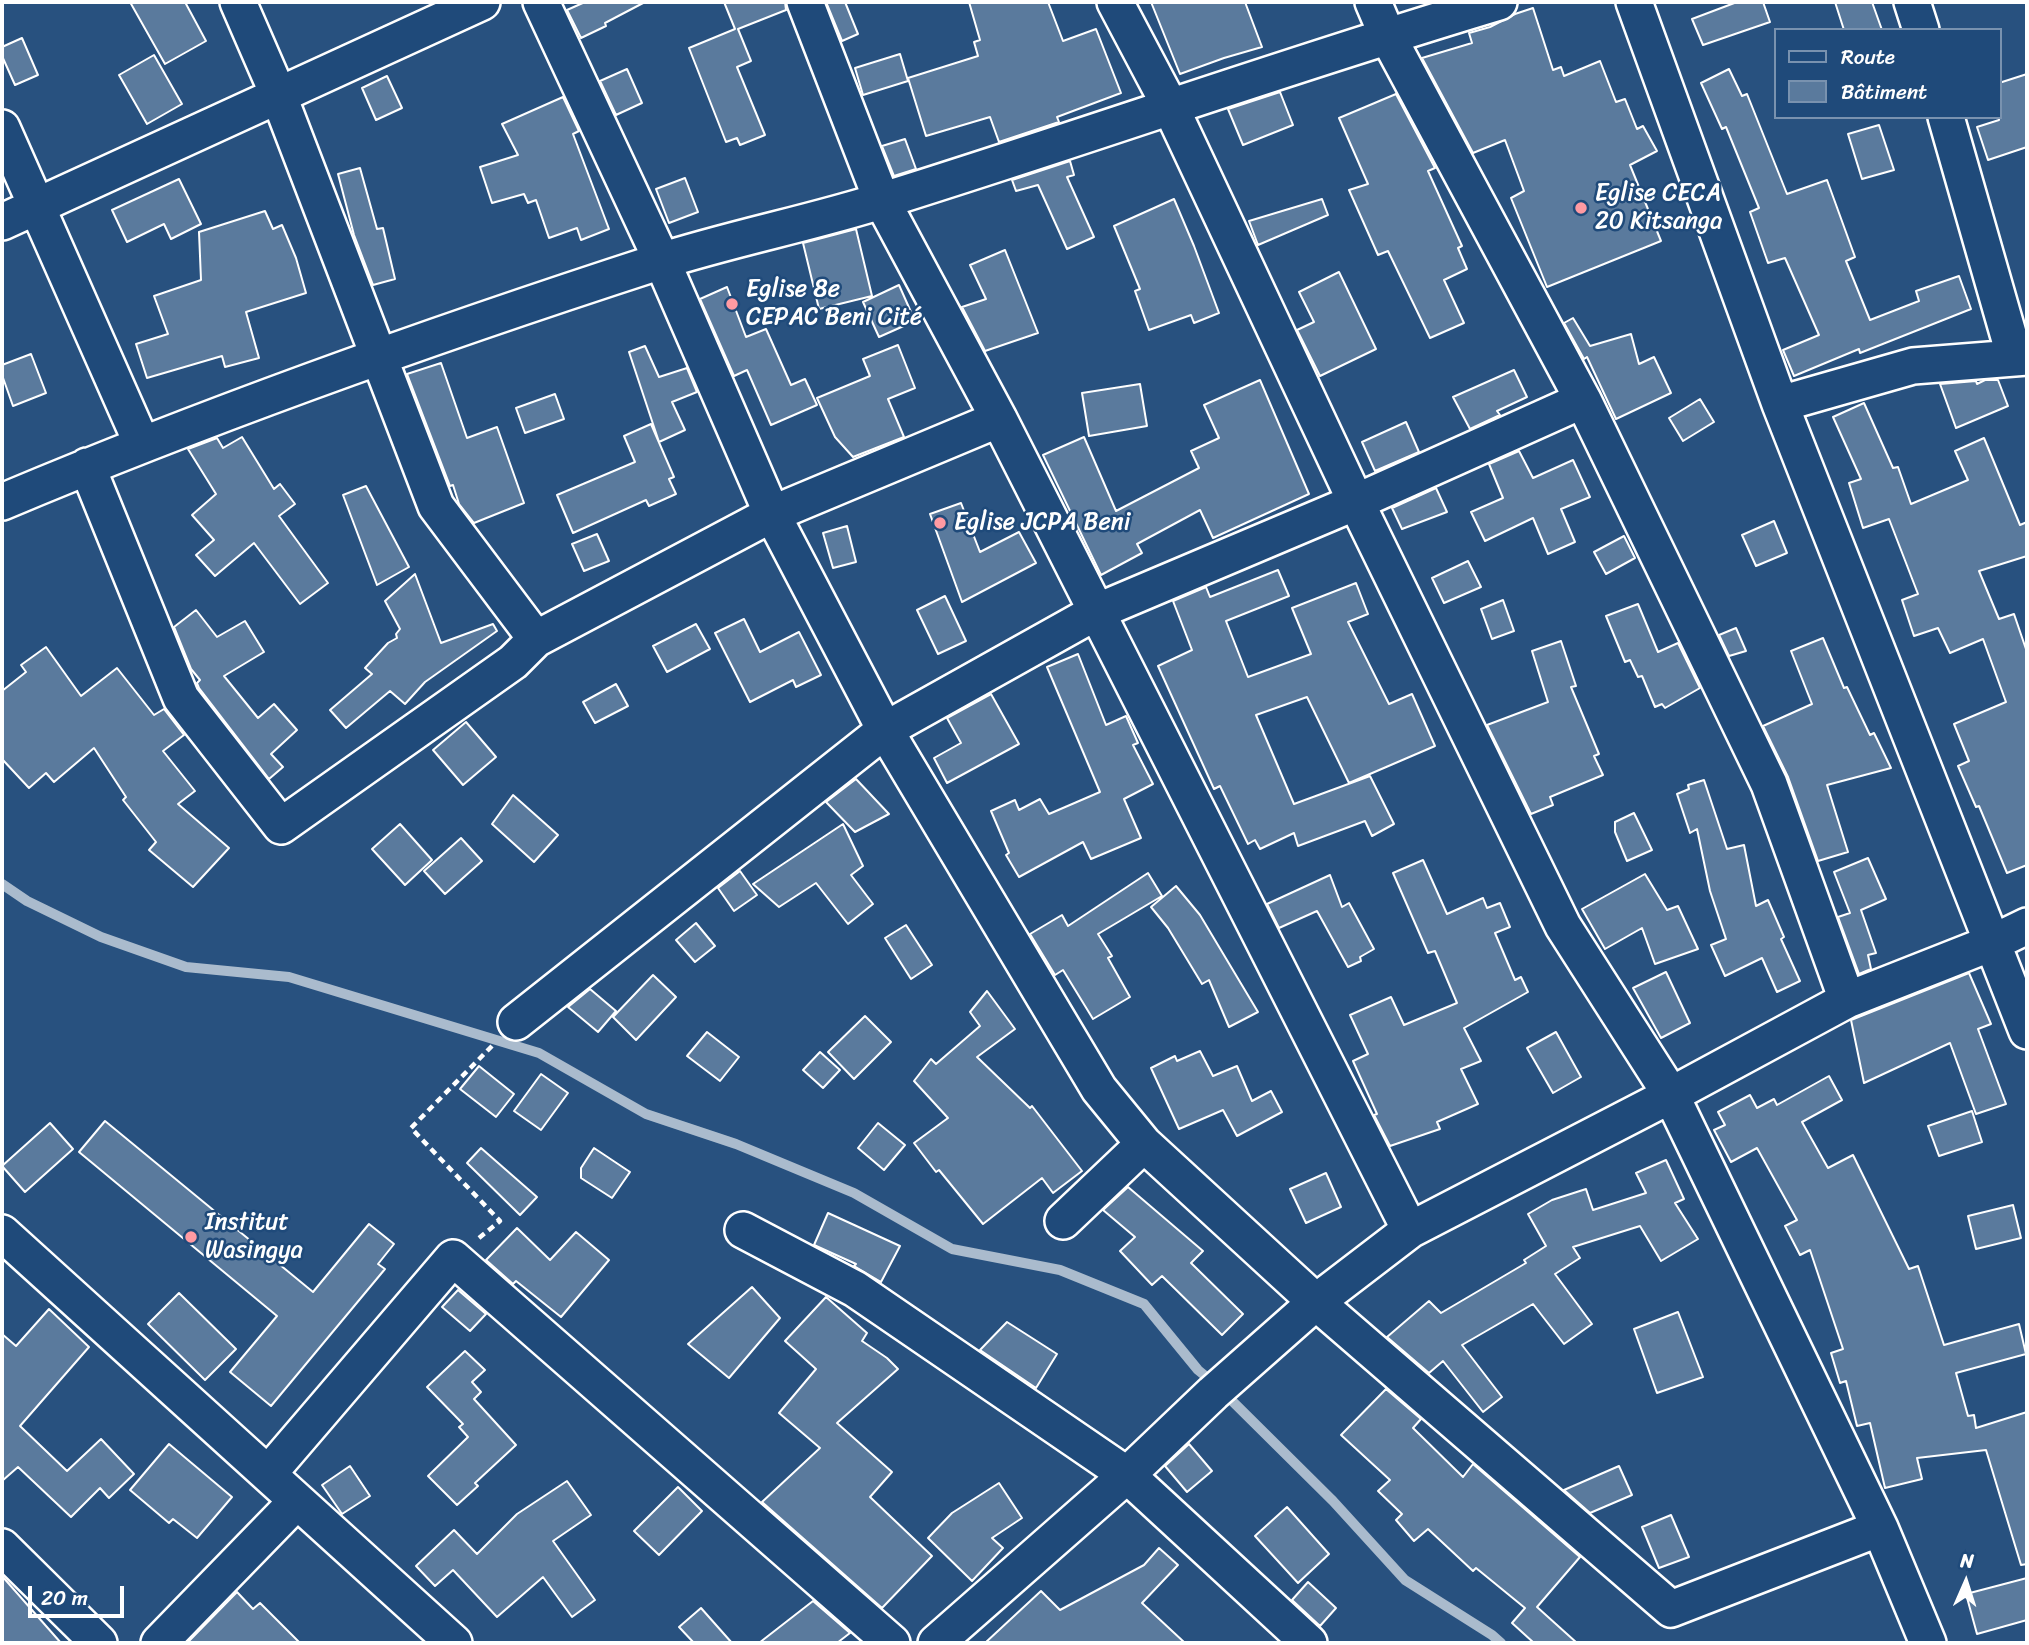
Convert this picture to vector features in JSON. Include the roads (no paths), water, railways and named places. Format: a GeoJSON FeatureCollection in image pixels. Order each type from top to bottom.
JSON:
{"type":"FeatureCollection","features":[{"type":"Feature","properties":{"kind":"street"},"geometry":{"type":"LineString","coordinates":[[237,2],[278,94],[436,506],[536,639]]}},
{"type":"Feature","properties":{"kind":"street"},"geometry":{"type":"LineString","coordinates":[[2,222],[482,2]]}},
{"type":"Feature","properties":{"kind":"street"},"geometry":{"type":"LineString","coordinates":[[541,2],[662,261],[772,514],[885,730],[1100,1089],[1144,1144],[1316,1302],[1671,1609],[1880,1528]]}},
{"type":"Feature","properties":{"kind":"street"},"geometry":{"type":"LineString","coordinates":[[805,2],[882,201],[999,419],[1410,1230]]}},
{"type":"Feature","properties":{"kind":"street"},"geometry":{"type":"LineString","coordinates":[[1115,2],[1171,108],[1356,502],[1563,926],[1671,1095],[1880,1528],[1928,1643]]}},
{"type":"Feature","properties":{"kind":"street"},"geometry":{"type":"LineString","coordinates":[[1373,2],[1387,35],[1583,400],[1769,784],[1847,1000]]}},
{"type":"Feature","properties":{"kind":"street"},"geometry":{"type":"LineString","coordinates":[[2,502],[142,444],[378,358],[662,261],[882,201],[1387,35],[1499,2]]}},
{"type":"Feature","properties":{"kind":"street"},"geometry":{"type":"LineString","coordinates":[[1634,2],[1780,404],[2027,1031]]}},
{"type":"Feature","properties":{"kind":"street"},"geometry":{"type":"LineString","coordinates":[[1912,2],[1919,28]]}},
{"type":"Feature","properties":{"kind":"street"},"geometry":{"type":"LineString","coordinates":[[1780,404],[1913,366],[2021,357],[1947,119]]}},
{"type":"Feature","properties":{"kind":"street"},"geometry":{"type":"LineString","coordinates":[[2,128],[142,444]]}},
{"type":"Feature","properties":{"kind":"street"},"geometry":{"type":"LineString","coordinates":[[516,1022],[885,730],[1096,612],[1356,502],[1583,400]]}},
{"type":"Feature","properties":{"kind":"street"},"geometry":{"type":"LineString","coordinates":[[87,466],[181,698],[281,826],[513,663],[536,639],[772,514],[999,419]]}},
{"type":"Feature","properties":{"kind":"street"},"geometry":{"type":"LineString","coordinates":[[936,1643],[1127,1475],[1219,1387],[1316,1302],[1410,1230],[1847,1000],[1994,943],[2027,926]]}},
{"type":"Feature","properties":{"kind":"street"},"geometry":{"type":"LineString","coordinates":[[1063,1222],[1144,1144]]}},
{"type":"Feature","properties":{"kind":"street"},"geometry":{"type":"LineString","coordinates":[[743,1230],[855,1289],[1127,1475],[1309,1643]]}},
{"type":"Feature","properties":{"kind":"street"},"geometry":{"type":"LineString","coordinates":[[2,1233],[454,1643]]}},
{"type":"Feature","properties":{"kind":"street"},"geometry":{"type":"LineString","coordinates":[[268,1474],[453,1258],[892,1643]]}},
{"type":"Feature","properties":{"kind":"street"},"geometry":{"type":"LineString","coordinates":[[159,1643],[296,1502]]}},
{"type":"Feature","properties":{"kind":"street"},"geometry":{"type":"LineString","coordinates":[[2,1546],[99,1643]]}},
{"type":"Feature","properties":{"kind":"waterway"},"geometry":{"type":"LineString","coordinates":[[2,884],[27,901],[101,937],[186,967],[289,977],[539,1053],[646,1114],[736,1144],[854,1193],[952,1249],[1060,1270],[1144,1304],[1198,1370],[1333,1501],[1405,1580],[1501,1643]]}},
{"type":"Feature","properties":{"kind":"place","name":"Eglise CECA 20 Kitsanga"},"geometry":{"type":"Point","coordinates":[1581,208]}},
{"type":"Feature","properties":{"kind":"place","name":"Eglise 8e CEPAC Beni Cité"},"geometry":{"type":"Point","coordinates":[732,304]}},
{"type":"Feature","properties":{"kind":"place","name":"Eglise JCPA Beni"},"geometry":{"type":"Point","coordinates":[940,523]}},
{"type":"Feature","properties":{"kind":"place","name":"Institut Wasingya"},"geometry":{"type":"Point","coordinates":[191,1237]}}]}
